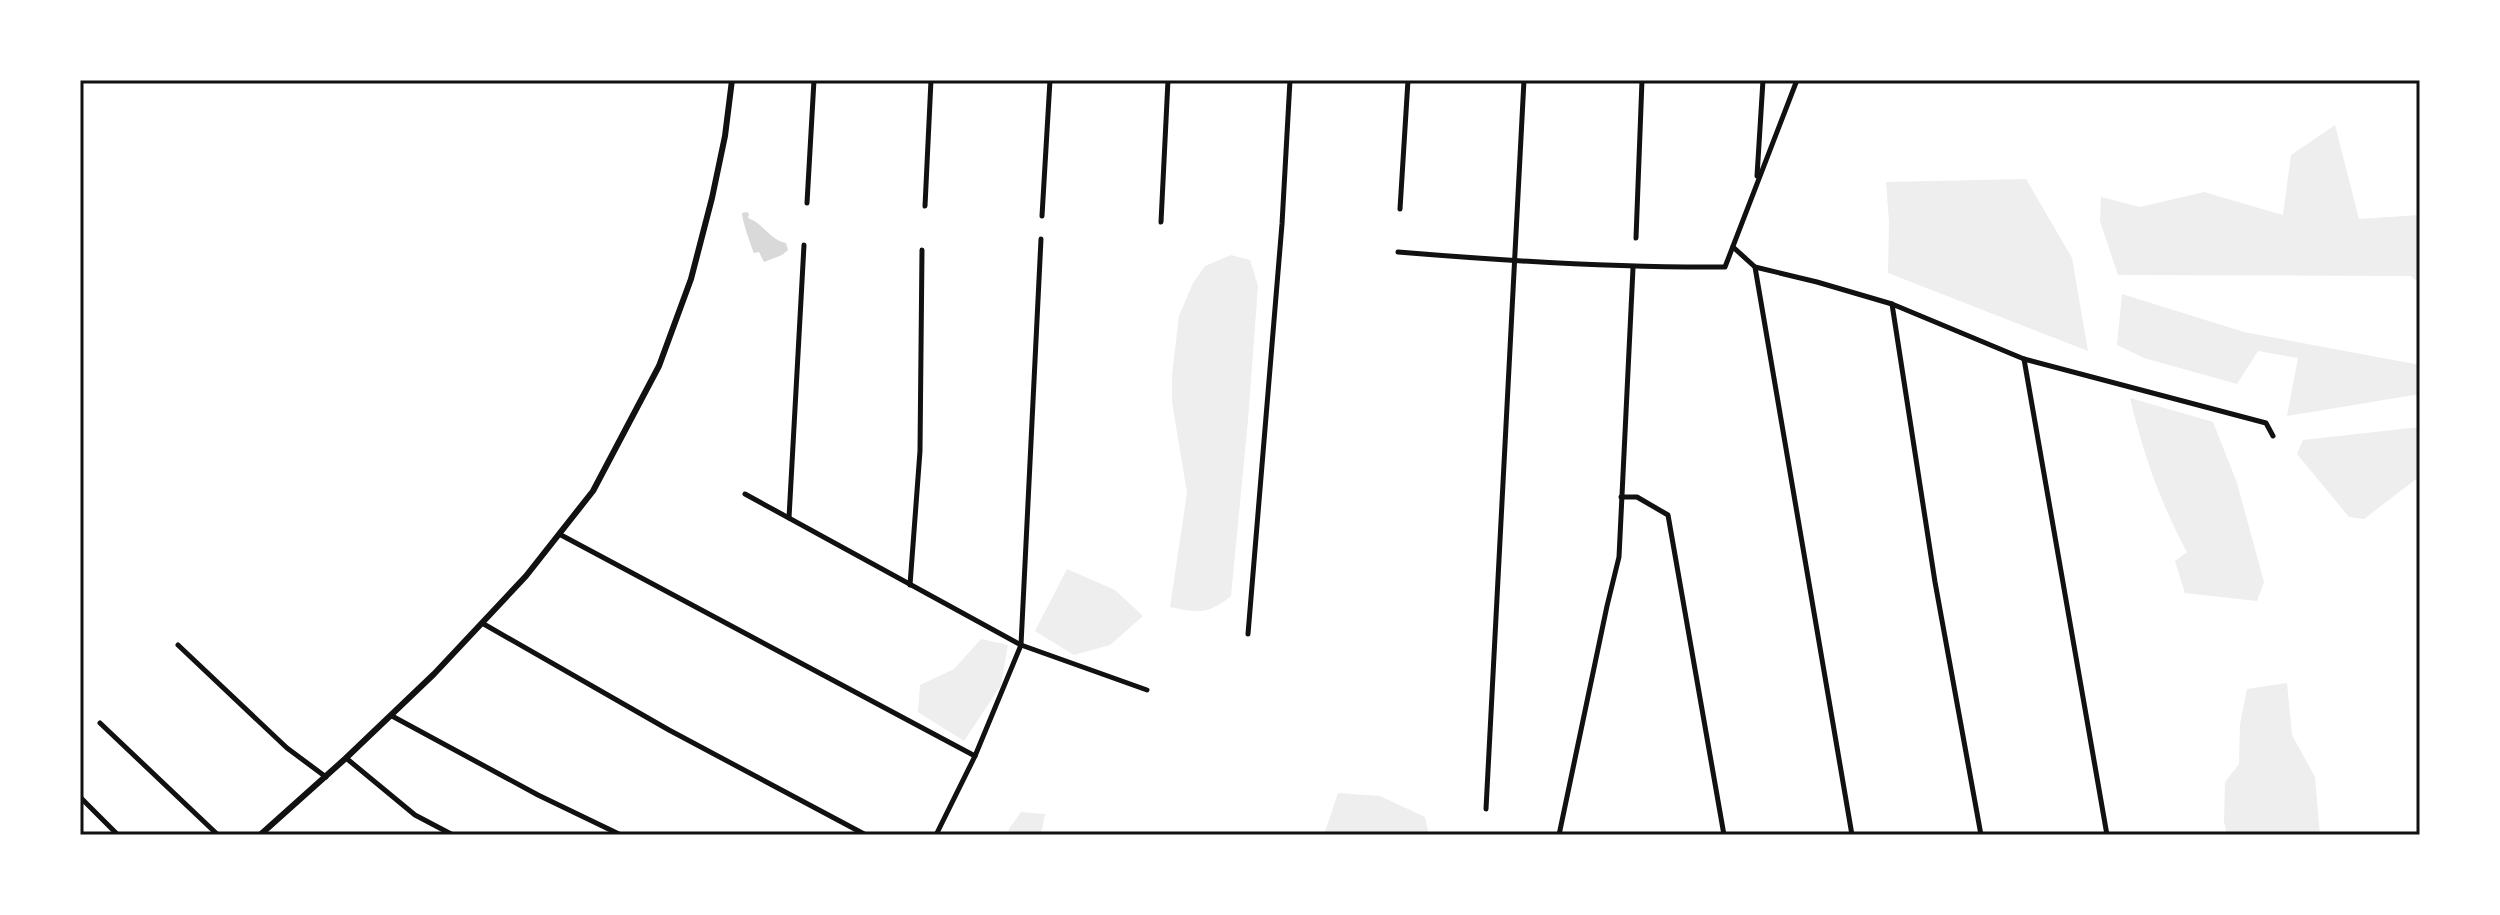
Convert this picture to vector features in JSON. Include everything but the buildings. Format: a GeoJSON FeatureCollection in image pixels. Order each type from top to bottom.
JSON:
{"type":"FeatureCollection","features":[{"type":"Feature","properties":{"kind":"street"},"geometry":{"type":"LineString","coordinates":[[260,835],[392,716],[561,535],[593,491],[659,366],[691,279],[725,136],[732,80]]}},
{"type":"Feature","properties":{"kind":"street"},"geometry":{"type":"LineString","coordinates":[[807,203],[814,80]]}},
{"type":"Feature","properties":{"kind":"street"},"geometry":{"type":"LineString","coordinates":[[925,206],[931,80]]}},
{"type":"Feature","properties":{"kind":"street"},"geometry":{"type":"LineString","coordinates":[[1042,216],[1050,80]]}},
{"type":"Feature","properties":{"kind":"street"},"geometry":{"type":"LineString","coordinates":[[1161,222],[1168,80]]}},
{"type":"Feature","properties":{"kind":"street"},"geometry":{"type":"LineString","coordinates":[[1248,634],[1282,224],[1290,80]]}},
{"type":"Feature","properties":{"kind":"street"},"geometry":{"type":"LineString","coordinates":[[1400,209],[1408,80]]}},
{"type":"Feature","properties":{"kind":"street"},"geometry":{"type":"LineString","coordinates":[[1486,809],[1524,80]]}},
{"type":"Feature","properties":{"kind":"street"},"geometry":{"type":"LineString","coordinates":[[1636,238],[1642,80]]}},
{"type":"Feature","properties":{"kind":"street"},"geometry":{"type":"LineString","coordinates":[[1757,181],[1763,80]]}},
{"type":"Feature","properties":{"kind":"street"},"geometry":{"type":"LineString","coordinates":[[1398,252],[1633,268],[1725,267],[1797,80]]}},
{"type":"Feature","properties":{"kind":"street"},"geometry":{"type":"LineString","coordinates":[[936,835],[975,756],[1021,645],[1041,239]]}},
{"type":"Feature","properties":{"kind":"street"},"geometry":{"type":"LineString","coordinates":[[789,518],[804,245]]}},
{"type":"Feature","properties":{"kind":"street"},"geometry":{"type":"LineString","coordinates":[[1733,247],[1755,267],[1892,304],[2024,359],[2266,423],[2273,436]]}},
{"type":"Feature","properties":{"kind":"street"},"geometry":{"type":"LineString","coordinates":[[910,585],[920,451],[922,250]]}},
{"type":"Feature","properties":{"kind":"street"},"geometry":{"type":"LineString","coordinates":[[1755,267],[1852,835]]}},
{"type":"Feature","properties":{"kind":"street"},"geometry":{"type":"LineString","coordinates":[[1559,835],[1619,557],[1633,268]]}},
{"type":"Feature","properties":{"kind":"street"},"geometry":{"type":"LineString","coordinates":[[1892,304],[1935,582],[1981,835]]}},
{"type":"Feature","properties":{"kind":"street"},"geometry":{"type":"LineString","coordinates":[[2024,359],[2107,835]]}},
{"type":"Feature","properties":{"kind":"street"},"geometry":{"type":"LineString","coordinates":[[745,494],[1021,645],[1147,690]]}},
{"type":"Feature","properties":{"kind":"street"},"geometry":{"type":"LineString","coordinates":[[1621,497],[1637,497],[1668,515],[1724,835]]}},
{"type":"Feature","properties":{"kind":"street"},"geometry":{"type":"LineString","coordinates":[[561,535],[975,756]]}},
{"type":"Feature","properties":{"kind":"street"},"geometry":{"type":"LineString","coordinates":[[482,623],[669,730],[866,835]]}},
{"type":"Feature","properties":{"kind":"street"},"geometry":{"type":"LineString","coordinates":[[178,645],[287,748],[326,777]]}},
{"type":"Feature","properties":{"kind":"street"},"geometry":{"type":"LineString","coordinates":[[392,716],[538,795],[621,835]]}},
{"type":"Feature","properties":{"kind":"street"},"geometry":{"type":"LineString","coordinates":[[100,723],[218,835]]}},
{"type":"Feature","properties":{"kind":"street"},"geometry":{"type":"LineString","coordinates":[[346,758],[415,815],[453,835]]}},
{"type":"Feature","properties":{"kind":"street"},"geometry":{"type":"LineString","coordinates":[[80,797],[118,835]]}},
{"type":"Feature","properties":{"kind":"shaded area"},"geometry":{"type":"Polygon","coordinates":[[[2335,125],[2359,219],[2420,215],[2420,284],[2411,276],[2118,275],[2100,221],[2101,197],[2140,207],[2204,192],[2283,215],[2291,155],[2335,125]]]}},
{"type":"Feature","properties":{"kind":"shaded area"},"geometry":{"type":"Polygon","coordinates":[[[2026,179],[2072,258],[2088,351],[1888,273],[1886,182],[2026,179]]]}},
{"type":"Feature","properties":{"kind":"shaded area"},"geometry":{"type":"Polygon","coordinates":[[[747,212],[748,218],[775,239],[786,243],[788,250],[764,262],[759,252],[754,253],[742,216],[747,212]]]}},
{"type":"Feature","properties":{"kind":"shaded area"},"geometry":{"type":"Polygon","coordinates":[[[1231,255],[1250,260],[1258,286],[1231,596],[1209,609],[1188,610],[1170,607],[1187,493],[1172,402],[1179,316],[1193,283],[1205,266],[1231,255]]]}},
{"type":"Feature","properties":{"kind":"shaded area"},"geometry":{"type":"Polygon","coordinates":[[[2122,294],[2244,332],[2420,365],[2420,394],[2287,416],[2298,358],[2258,351],[2237,384],[2144,358],[2117,345],[2122,294]]]}},
{"type":"Feature","properties":{"kind":"shaded area"},"geometry":{"type":"Polygon","coordinates":[[[2130,398],[2213,422],[2237,483],[2264,582],[2257,601],[2185,593],[2175,561],[2187,552],[2153,477],[2130,398]]]}},
{"type":"Feature","properties":{"kind":"shaded area"},"geometry":{"type":"Polygon","coordinates":[[[2420,427],[2420,476],[2364,519],[2349,517],[2297,454],[2303,440],[2420,427]]]}},
{"type":"Feature","properties":{"kind":"shaded area"},"geometry":{"type":"Polygon","coordinates":[[[1067,569],[1115,590],[1143,616],[1110,645],[1074,655],[1035,631],[1067,569]]]}},
{"type":"Feature","properties":{"kind":"shaded area"},"geometry":{"type":"Polygon","coordinates":[[[981,639],[1008,645],[1001,685],[964,741],[918,712],[920,685],[954,669],[981,639]]]}},
{"type":"Feature","properties":{"kind":"shaded area"},"geometry":{"type":"Polygon","coordinates":[[[2287,683],[2292,735],[2315,777],[2320,835],[2227,835],[2224,822],[2225,782],[2239,764],[2240,724],[2247,689],[2287,683]]]}},
{"type":"Feature","properties":{"kind":"shaded area"},"geometry":{"type":"Polygon","coordinates":[[[1338,793],[1380,796],[1425,817],[1429,835],[1324,835],[1338,793]]]}},
{"type":"Feature","properties":{"kind":"shaded area"},"geometry":{"type":"Polygon","coordinates":[[[1021,812],[1045,814],[1041,835],[1008,835],[1021,812]]]}}]}
